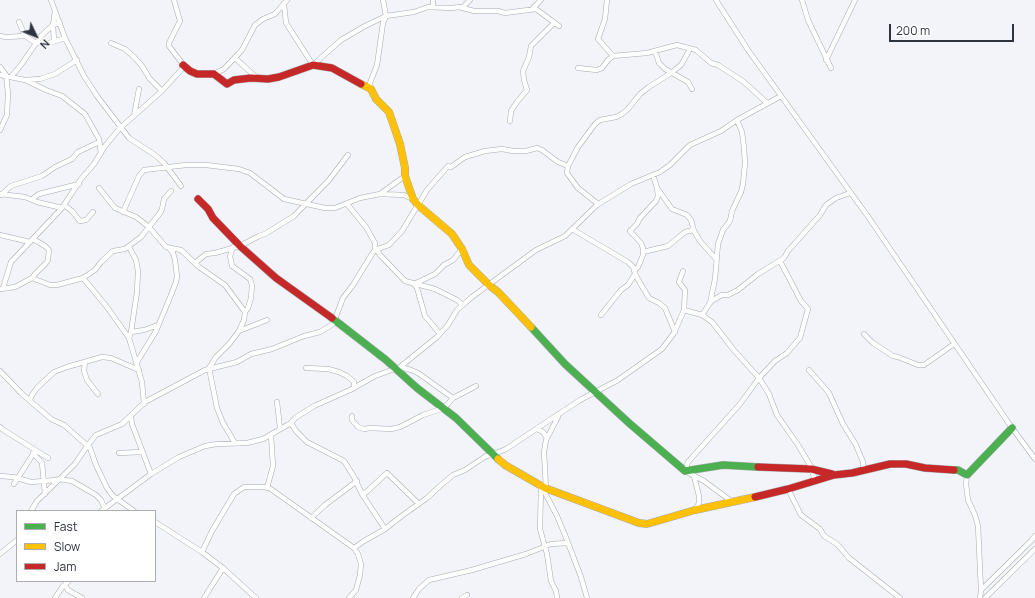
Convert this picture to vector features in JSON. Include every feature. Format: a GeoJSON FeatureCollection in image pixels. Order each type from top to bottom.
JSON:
{"type":"FeatureCollection","features":[{"type":"Feature","properties":{"kind":"street"},"geometry":{"type":"LineString","coordinates":[[51,0],[65,38],[84,76],[120,128],[128,138],[155,155],[167,167],[181,186]]}},
{"type":"Feature","properties":{"kind":"street"},"geometry":{"type":"LineString","coordinates":[[174,0],[180,21],[169,43],[169,46],[183,65],[194,73],[201,75],[214,74],[224,69],[242,50],[255,25],[263,19],[275,14],[285,2]]}},
{"type":"Feature","properties":{"kind":"street"},"geometry":{"type":"LineString","coordinates":[[382,0],[386,16],[383,23],[377,65],[370,83],[371,90],[376,99],[386,108],[390,115],[400,144],[405,168],[405,176],[413,199],[452,234],[462,249],[469,265],[498,292],[552,348],[565,364],[629,423],[685,471],[711,486],[731,502]]}},
{"type":"Feature","properties":{"kind":"street"},"geometry":{"type":"LineString","coordinates":[[433,0],[433,7]]}},
{"type":"Feature","properties":{"kind":"street"},"geometry":{"type":"LineString","coordinates":[[463,7],[470,0]]}},
{"type":"Feature","properties":{"kind":"street"},"geometry":{"type":"LineString","coordinates":[[533,8],[541,0]]}},
{"type":"Feature","properties":{"kind":"street"},"geometry":{"type":"LineString","coordinates":[[607,0],[605,19],[598,38],[613,56]]}},
{"type":"Feature","properties":{"kind":"street"},"geometry":{"type":"LineString","coordinates":[[716,0],[748,50],[869,218],[954,344],[1035,459]]}},
{"type":"Feature","properties":{"kind":"street"},"geometry":{"type":"LineString","coordinates":[[802,0],[808,20],[831,68]]}},
{"type":"Feature","properties":{"kind":"street"},"geometry":{"type":"LineString","coordinates":[[826,60],[855,0]]}},
{"type":"Feature","properties":{"kind":"street"},"geometry":{"type":"LineString","coordinates":[[285,2],[286,23],[313,65],[337,70],[371,90]]}},
{"type":"Feature","properties":{"kind":"street"},"geometry":{"type":"LineString","coordinates":[[214,74],[227,84],[234,80],[258,78],[270,79],[279,77],[313,65],[341,40],[386,16],[433,7],[463,7],[474,11],[498,11],[505,13],[533,8],[538,10],[559,26]]}},
{"type":"Feature","properties":{"kind":"street"},"geometry":{"type":"LineString","coordinates":[[54,41],[53,25],[55,10]]}},
{"type":"Feature","properties":{"kind":"street"},"geometry":{"type":"LineString","coordinates":[[19,22],[25,36],[36,43],[43,44],[65,38]]}},
{"type":"Feature","properties":{"kind":"street"},"geometry":{"type":"LineString","coordinates":[[8,76],[25,60],[36,43],[53,25],[60,23]]}},
{"type":"Feature","properties":{"kind":"street"},"geometry":{"type":"LineString","coordinates":[[510,121],[512,112],[517,102],[527,90],[524,80],[524,71],[531,46],[541,38],[554,23]]}},
{"type":"Feature","properties":{"kind":"street"},"geometry":{"type":"LineString","coordinates":[[0,36],[6,38],[25,36]]}},
{"type":"Feature","properties":{"kind":"street"},"geometry":{"type":"LineString","coordinates":[[111,43],[125,49],[134,57],[150,79],[162,91]]}},
{"type":"Feature","properties":{"kind":"street"},"geometry":{"type":"LineString","coordinates":[[578,68],[597,70],[602,68],[613,56],[636,55],[677,45],[696,50],[711,63],[718,65],[744,82],[767,103]]}},
{"type":"Feature","properties":{"kind":"street"},"geometry":{"type":"LineString","coordinates":[[598,204],[578,188],[567,173],[568,166],[578,146],[595,124],[603,118],[616,117],[622,114],[640,94],[681,65],[690,49]]}},
{"type":"Feature","properties":{"kind":"street"},"geometry":{"type":"LineString","coordinates":[[655,51],[659,63],[671,73],[688,82],[692,89]]}},
{"type":"Feature","properties":{"kind":"street"},"geometry":{"type":"LineString","coordinates":[[235,58],[258,78]]}},
{"type":"Feature","properties":{"kind":"street"},"geometry":{"type":"LineString","coordinates":[[25,80],[40,79],[55,74],[77,60]]}},
{"type":"Feature","properties":{"kind":"street"},"geometry":{"type":"LineString","coordinates":[[0,235],[31,241],[45,246],[49,250],[48,260],[46,263],[34,274],[32,278],[15,287],[2,288],[11,262],[31,241],[63,207],[120,128],[175,78],[183,65]]}},
{"type":"Feature","properties":{"kind":"street"},"geometry":{"type":"LineString","coordinates":[[0,67],[8,76],[8,109],[0,130]]}},
{"type":"Feature","properties":{"kind":"street"},"geometry":{"type":"LineString","coordinates":[[0,75],[25,80],[66,98],[85,114],[98,135],[101,153]]}},
{"type":"Feature","properties":{"kind":"street"},"geometry":{"type":"LineString","coordinates":[[134,116],[140,89]]}},
{"type":"Feature","properties":{"kind":"street"},"geometry":{"type":"LineString","coordinates":[[0,476],[30,482],[58,480],[72,481],[96,495],[101,500],[103,510],[151,474],[179,456],[210,445],[255,441],[271,435],[314,406],[322,404],[370,379],[397,368],[440,334],[448,326],[454,315],[463,305],[536,250],[559,240],[598,204],[631,184],[654,175],[670,165],[690,146],[722,131],[737,120],[781,96]]}},
{"type":"Feature","properties":{"kind":"street"},"geometry":{"type":"LineString","coordinates":[[710,303],[715,279],[718,244],[723,230],[730,221],[732,211],[743,184],[745,163],[744,148],[742,132],[737,120]]}},
{"type":"Feature","properties":{"kind":"street"},"geometry":{"type":"LineString","coordinates":[[0,194],[11,186],[42,176],[55,167],[72,159],[78,152],[100,142]]}},
{"type":"Feature","properties":{"kind":"street"},"geometry":{"type":"LineString","coordinates":[[32,510],[37,501],[75,464],[96,435],[122,424],[144,404],[209,368],[237,362],[251,354],[272,349],[304,336],[320,332],[333,324],[337,310],[343,298],[372,254],[376,250],[389,245],[402,231],[430,185],[448,166],[451,167],[465,157],[478,153],[502,149],[520,151],[539,148],[558,162],[568,166]]}},
{"type":"Feature","properties":{"kind":"street"},"geometry":{"type":"LineString","coordinates":[[195,264],[206,254],[215,253],[236,246],[266,234],[294,216],[329,180],[348,155]]}},
{"type":"Feature","properties":{"kind":"street"},"geometry":{"type":"LineString","coordinates":[[124,212],[141,172],[148,169],[206,164],[239,169],[250,173],[284,200],[297,203],[306,203],[325,208],[335,208],[360,198],[380,194],[404,195],[413,199]]}},
{"type":"Feature","properties":{"kind":"street"},"geometry":{"type":"LineString","coordinates":[[601,315],[621,290],[628,286],[638,267],[643,248],[641,243],[630,232],[640,218],[656,201],[658,196],[654,175]]}},
{"type":"Feature","properties":{"kind":"street"},"geometry":{"type":"LineString","coordinates":[[380,194],[405,176]]}},
{"type":"Feature","properties":{"kind":"street"},"geometry":{"type":"LineString","coordinates":[[32,199],[39,194],[54,189],[79,184]]}},
{"type":"Feature","properties":{"kind":"street"},"geometry":{"type":"LineString","coordinates":[[99,188],[111,205],[136,217],[148,227],[160,241],[169,248],[173,253],[175,260],[177,276],[171,295],[154,334],[137,362]]}},
{"type":"Feature","properties":{"kind":"street"},"geometry":{"type":"LineString","coordinates":[[657,188],[672,209],[687,215],[693,230],[716,259]]}},
{"type":"Feature","properties":{"kind":"street"},"geometry":{"type":"LineString","coordinates":[[32,278],[50,285],[58,285],[83,278],[95,270],[113,251],[129,247],[141,237],[162,209],[164,199],[171,191]]}},
{"type":"Feature","properties":{"kind":"street"},"geometry":{"type":"LineString","coordinates":[[702,314],[710,303],[721,295],[728,295],[738,290],[758,274],[784,258],[788,251],[820,215],[826,205],[836,198],[850,193]]}},
{"type":"Feature","properties":{"kind":"street"},"geometry":{"type":"LineString","coordinates":[[0,194],[25,197],[72,210],[80,221],[86,220],[93,212]]}},
{"type":"Feature","properties":{"kind":"street"},"geometry":{"type":"LineString","coordinates":[[198,199],[208,209],[213,218],[236,246],[276,278],[335,320],[397,368],[461,423],[492,455],[505,465],[544,487],[638,524],[647,524],[695,510],[788,489],[834,475],[890,464],[906,464],[925,468],[958,470],[967,474]]}},
{"type":"Feature","properties":{"kind":"street"},"geometry":{"type":"LineString","coordinates":[[347,204],[366,227],[375,244],[376,250],[405,281],[435,289],[457,300],[463,305]]}},
{"type":"Feature","properties":{"kind":"street"},"geometry":{"type":"LineString","coordinates":[[572,229],[628,262],[649,298],[659,302],[665,308],[674,332]]}},
{"type":"Feature","properties":{"kind":"street"},"geometry":{"type":"LineString","coordinates":[[643,252],[668,246],[686,232],[693,230]]}},
{"type":"Feature","properties":{"kind":"street"},"geometry":{"type":"LineString","coordinates":[[235,443],[223,423],[217,408],[209,368],[216,357],[230,343],[239,331],[249,304],[252,285],[250,279],[232,266],[230,256],[236,246]]}},
{"type":"Feature","properties":{"kind":"street"},"geometry":{"type":"LineString","coordinates":[[129,247],[138,264],[137,292],[129,338]]}},
{"type":"Feature","properties":{"kind":"street"},"geometry":{"type":"LineString","coordinates":[[169,248],[181,250],[195,264],[227,287],[245,312]]}},
{"type":"Feature","properties":{"kind":"street"},"geometry":{"type":"LineString","coordinates":[[414,284],[436,274],[444,265],[453,260],[462,249]]}},
{"type":"Feature","properties":{"kind":"street"},"geometry":{"type":"LineString","coordinates":[[685,471],[688,462],[740,404],[759,378],[775,361],[787,353],[800,338],[808,309],[801,301],[780,261]]}},
{"type":"Feature","properties":{"kind":"street"},"geometry":{"type":"LineString","coordinates":[[354,548],[385,529],[419,504],[453,475],[465,470],[486,456],[506,449],[558,415],[618,380],[662,349],[674,332],[684,310],[685,290],[679,282],[683,271]]}},
{"type":"Feature","properties":{"kind":"street"},"geometry":{"type":"LineString","coordinates":[[83,278],[129,338],[142,382],[144,404]]}},
{"type":"Feature","properties":{"kind":"street"},"geometry":{"type":"LineString","coordinates":[[414,284],[417,288],[425,316],[440,334]]}},
{"type":"Feature","properties":{"kind":"street"},"geometry":{"type":"LineString","coordinates":[[684,310],[702,314],[718,328],[733,349],[759,378],[769,394],[776,412],[798,445],[811,469],[815,480]]}},
{"type":"Feature","properties":{"kind":"street"},"geometry":{"type":"LineString","coordinates":[[239,331],[267,320]]}},
{"type":"Feature","properties":{"kind":"street"},"geometry":{"type":"LineString","coordinates":[[131,332],[144,330],[158,325]]}},
{"type":"Feature","properties":{"kind":"street"},"geometry":{"type":"LineString","coordinates":[[864,334],[873,344],[893,356],[918,365],[924,365],[954,344]]}},
{"type":"Feature","properties":{"kind":"street"},"geometry":{"type":"LineString","coordinates":[[30,400],[32,395],[51,374],[67,367],[102,357],[111,358],[139,370]]}},
{"type":"Feature","properties":{"kind":"street"},"geometry":{"type":"LineString","coordinates":[[85,362],[84,371],[87,380],[98,394]]}},
{"type":"Feature","properties":{"kind":"street"},"geometry":{"type":"LineString","coordinates":[[306,368],[328,369],[339,372],[354,382],[354,388]]}},
{"type":"Feature","properties":{"kind":"street"},"geometry":{"type":"LineString","coordinates":[[397,368],[411,370],[418,373],[453,398]]}},
{"type":"Feature","properties":{"kind":"street"},"geometry":{"type":"LineString","coordinates":[[809,370],[828,393],[843,424],[856,445],[863,462],[864,470]]}},
{"type":"Feature","properties":{"kind":"street"},"geometry":{"type":"LineString","coordinates":[[0,371],[21,393],[51,419],[64,425],[87,446],[107,488],[117,499],[133,510]]}},
{"type":"Feature","properties":{"kind":"street"},"geometry":{"type":"LineString","coordinates":[[352,416],[352,420],[358,427],[364,429],[391,429],[400,427],[423,415],[444,408],[453,398],[476,386]]}},
{"type":"Feature","properties":{"kind":"street"},"geometry":{"type":"LineString","coordinates":[[277,402],[280,428]]}},
{"type":"Feature","properties":{"kind":"street"},"geometry":{"type":"LineString","coordinates":[[557,598],[556,591],[551,581],[545,546],[540,529],[544,487],[544,452],[547,438],[558,415]]}},
{"type":"Feature","properties":{"kind":"street"},"geometry":{"type":"LineString","coordinates":[[131,417],[132,424],[151,474]]}},
{"type":"Feature","properties":{"kind":"street"},"geometry":{"type":"LineString","coordinates":[[290,423],[307,442],[344,461],[357,481],[363,495],[385,529]]}},
{"type":"Feature","properties":{"kind":"street"},"geometry":{"type":"LineString","coordinates":[[980,598],[981,590],[978,526],[968,500],[966,484],[967,474],[1012,428]]}},
{"type":"Feature","properties":{"kind":"street"},"geometry":{"type":"LineString","coordinates":[[1,429],[23,442],[34,452],[42,463],[45,494]]}},
{"type":"Feature","properties":{"kind":"street"},"geometry":{"type":"LineString","coordinates":[[537,430],[543,432],[547,438]]}},
{"type":"Feature","properties":{"kind":"street"},"geometry":{"type":"LineString","coordinates":[[267,488],[273,466],[271,435]]}},
{"type":"Feature","properties":{"kind":"street"},"geometry":{"type":"LineString","coordinates":[[34,452],[48,458]]}},
{"type":"Feature","properties":{"kind":"street"},"geometry":{"type":"LineString","coordinates":[[14,484],[34,452]]}},
{"type":"Feature","properties":{"kind":"street"},"geometry":{"type":"LineString","coordinates":[[119,453],[142,452]]}},
{"type":"Feature","properties":{"kind":"street"},"geometry":{"type":"LineString","coordinates":[[685,471],[723,465],[811,469],[834,475]]}},
{"type":"Feature","properties":{"kind":"street"},"geometry":{"type":"LineString","coordinates":[[363,495],[387,473],[419,504]]}},
{"type":"Feature","properties":{"kind":"street"},"geometry":{"type":"LineString","coordinates":[[694,476],[700,496],[699,503],[695,510]]}},
{"type":"Feature","properties":{"kind":"street"},"geometry":{"type":"LineString","coordinates":[[312,518],[325,505],[357,481]]}},
{"type":"Feature","properties":{"kind":"street"},"geometry":{"type":"LineString","coordinates":[[202,552],[212,531],[234,494],[244,487],[267,488],[354,548],[358,554],[361,564],[360,576],[356,590],[349,598]]}},
{"type":"Feature","properties":{"kind":"street"},"geometry":{"type":"LineString","coordinates":[[544,487],[568,543],[587,598]]}},
{"type":"Feature","properties":{"kind":"street"},"geometry":{"type":"LineString","coordinates":[[788,489],[801,515],[820,529],[824,536],[837,544],[849,558],[900,598]]}},
{"type":"Feature","properties":{"kind":"street"},"geometry":{"type":"LineString","coordinates":[[156,523],[202,552],[223,568],[256,598]]}},
{"type":"Feature","properties":{"kind":"street"},"geometry":{"type":"LineString","coordinates":[[981,590],[1031,542],[1035,536]]}},
{"type":"Feature","properties":{"kind":"street"},"geometry":{"type":"LineString","coordinates":[[0,554],[16,541]]}},
{"type":"Feature","properties":{"kind":"street"},"geometry":{"type":"LineString","coordinates":[[413,598],[419,589],[429,580],[472,570],[526,554],[551,544],[568,543]]}},
{"type":"Feature","properties":{"kind":"street"},"geometry":{"type":"LineString","coordinates":[[985,598],[1035,550]]}},
{"type":"Feature","properties":{"kind":"street"},"geometry":{"type":"LineString","coordinates":[[204,598],[223,568]]}},
{"type":"Feature","properties":{"kind":"street"},"geometry":{"type":"LineString","coordinates":[[55,598],[63,586],[67,583]]}},
{"type":"Feature","properties":{"kind":"street"},"geometry":{"type":"LineString","coordinates":[[67,583],[68,590],[82,598]]}},
{"type":"Feature","properties":{"kind":"traffic: fast"},"geometry":{"type":"LineString","coordinates":[[332,318],[386,360],[417,388],[456,418],[498,459]]}},
{"type":"Feature","properties":{"kind":"traffic: fast"},"geometry":{"type":"LineString","coordinates":[[531,327],[565,364],[629,423],[685,471],[723,465],[758,467]]}},
{"type":"Feature","properties":{"kind":"traffic: fast"},"geometry":{"type":"LineString","coordinates":[[954,470],[958,470],[967,475],[1012,428]]}},
{"type":"Feature","properties":{"kind":"traffic: slow"},"geometry":{"type":"LineString","coordinates":[[361,84],[371,89],[376,99],[389,112],[400,144],[405,168],[405,176],[413,199],[452,234],[462,249],[469,265],[498,292],[531,327]]}},
{"type":"Feature","properties":{"kind":"traffic: slow"},"geometry":{"type":"LineString","coordinates":[[498,459],[505,465],[545,488],[639,523],[647,524],[695,510],[755,497]]}},
{"type":"Feature","properties":{"kind":"traffic: jam"},"geometry":{"type":"LineString","coordinates":[[183,65],[190,71],[197,74],[214,74],[227,84],[234,80],[251,78],[268,79],[279,77],[313,65],[332,68],[361,84]]}},
{"type":"Feature","properties":{"kind":"traffic: jam"},"geometry":{"type":"LineString","coordinates":[[198,199],[208,209],[213,218],[240,246],[276,278],[332,318]]}},
{"type":"Feature","properties":{"kind":"traffic: jam"},"geometry":{"type":"LineString","coordinates":[[755,497],[834,475],[852,473],[890,464],[906,464],[925,468],[954,470]]}},
{"type":"Feature","properties":{"kind":"traffic: jam"},"geometry":{"type":"LineString","coordinates":[[758,467],[811,469],[832,474]]}}]}
